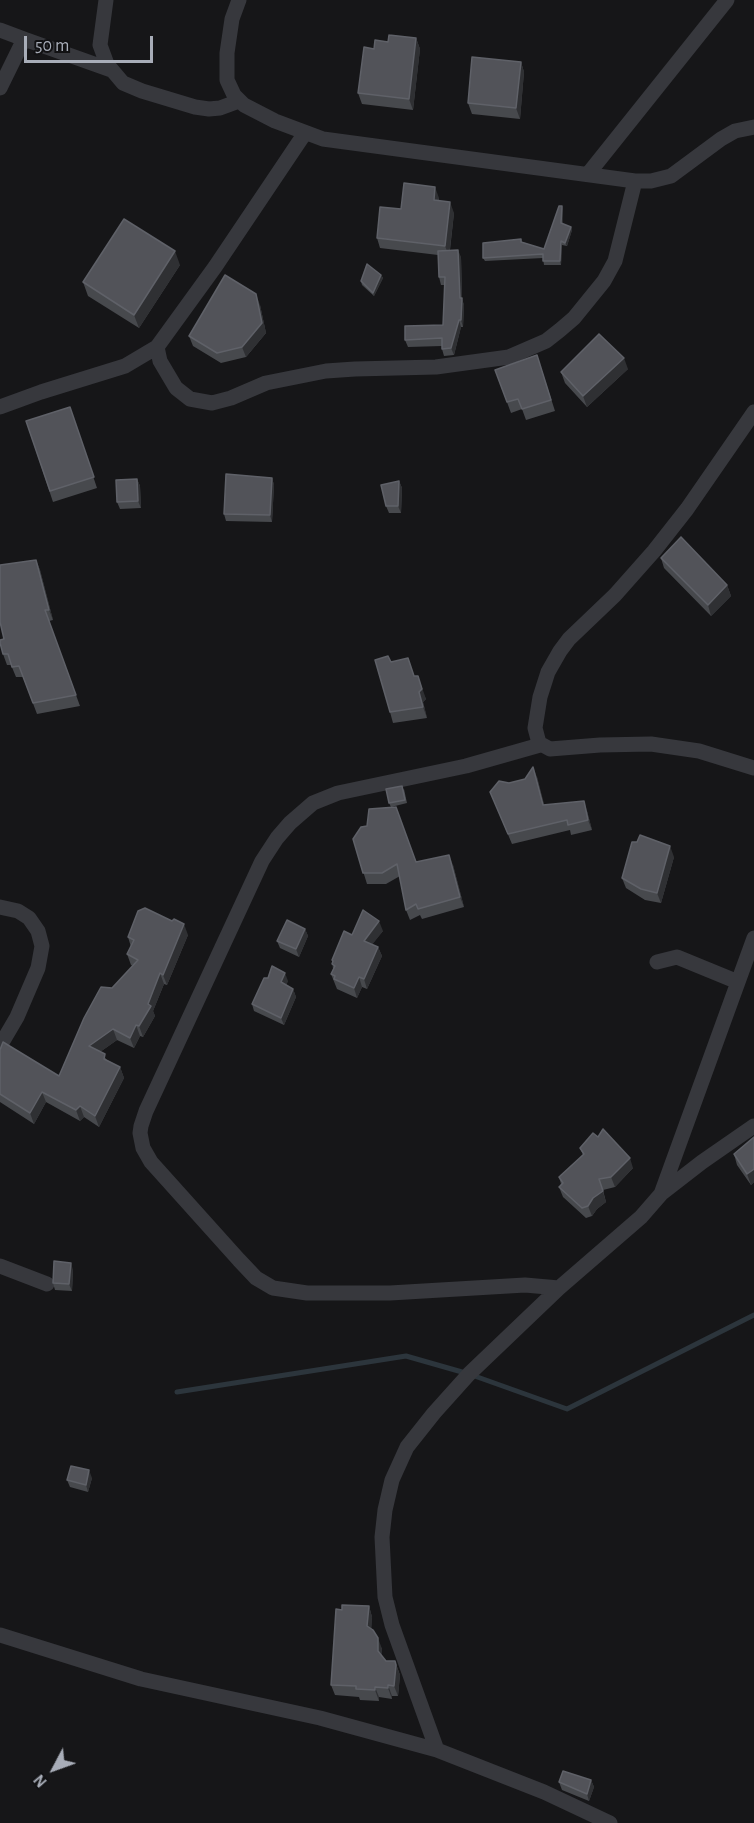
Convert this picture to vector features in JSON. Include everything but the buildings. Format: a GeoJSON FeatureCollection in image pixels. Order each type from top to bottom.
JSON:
{"type":"FeatureCollection","features":[{"type":"Feature","properties":{"kind":"street"},"geometry":{"type":"LineString","coordinates":[[105,0],[100,45],[111,70],[123,83],[209,110],[238,101]]}},
{"type":"Feature","properties":{"kind":"street"},"geometry":{"type":"LineString","coordinates":[[238,0],[230,30],[227,80],[238,101],[250,109],[305,133],[342,142],[635,182],[651,182],[671,176],[735,131],[754,127]]}},
{"type":"Feature","properties":{"kind":"street"},"geometry":{"type":"LineString","coordinates":[[588,174],[727,0]]}},
{"type":"Feature","properties":{"kind":"street"},"geometry":{"type":"LineString","coordinates":[[0,30],[111,70]]}},
{"type":"Feature","properties":{"kind":"street"},"geometry":{"type":"LineString","coordinates":[[0,88],[24,39]]}},
{"type":"Feature","properties":{"kind":"street"},"geometry":{"type":"LineString","coordinates":[[0,407],[125,366],[157,346],[221,259],[305,133]]}},
{"type":"Feature","properties":{"kind":"street"},"geometry":{"type":"LineString","coordinates":[[157,346],[160,361],[176,388],[190,399],[212,404],[266,383],[326,371],[436,367],[509,357],[546,340],[560,330],[574,318],[604,281],[615,261],[635,182]]}},
{"type":"Feature","properties":{"kind":"street"},"geometry":{"type":"LineString","coordinates":[[540,745],[535,728],[540,697],[548,672],[560,651],[569,639],[615,595],[667,534],[754,412]]}},
{"type":"Feature","properties":{"kind":"street"},"geometry":{"type":"LineString","coordinates":[[560,1288],[525,1285],[390,1293],[307,1293],[273,1288],[256,1278],[158,1170],[143,1148],[140,1133],[146,1111],[252,882],[272,846],[290,823],[313,803],[338,793],[466,766],[540,745],[555,750],[600,745],[651,744],[699,751],[754,768]]}},
{"type":"Feature","properties":{"kind":"street"},"geometry":{"type":"LineString","coordinates":[[0,907],[18,911],[29,918],[38,932],[42,946],[38,968],[17,1017],[0,1046]]}},
{"type":"Feature","properties":{"kind":"street"},"geometry":{"type":"LineString","coordinates":[[661,1194],[754,938]]}},
{"type":"Feature","properties":{"kind":"street"},"geometry":{"type":"LineString","coordinates":[[657,962],[677,957],[738,982]]}},
{"type":"Feature","properties":{"kind":"street"},"geometry":{"type":"LineString","coordinates":[[437,1750],[402,1655],[385,1598],[382,1537],[392,1480],[407,1447],[469,1374],[560,1288],[609,1247],[641,1217],[661,1194],[754,1126]]}},
{"type":"Feature","properties":{"kind":"street"},"geometry":{"type":"LineString","coordinates":[[0,1266],[47,1284]]}},
{"type":"Feature","properties":{"kind":"street"},"geometry":{"type":"LineString","coordinates":[[0,1635],[141,1678],[320,1718],[437,1750],[544,1792],[610,1823]]}},
{"type":"Feature","properties":{"kind":"waterway"},"geometry":{"type":"LineString","coordinates":[[177,1392],[406,1356],[469,1374],[567,1409],[754,1315]]}}]}
